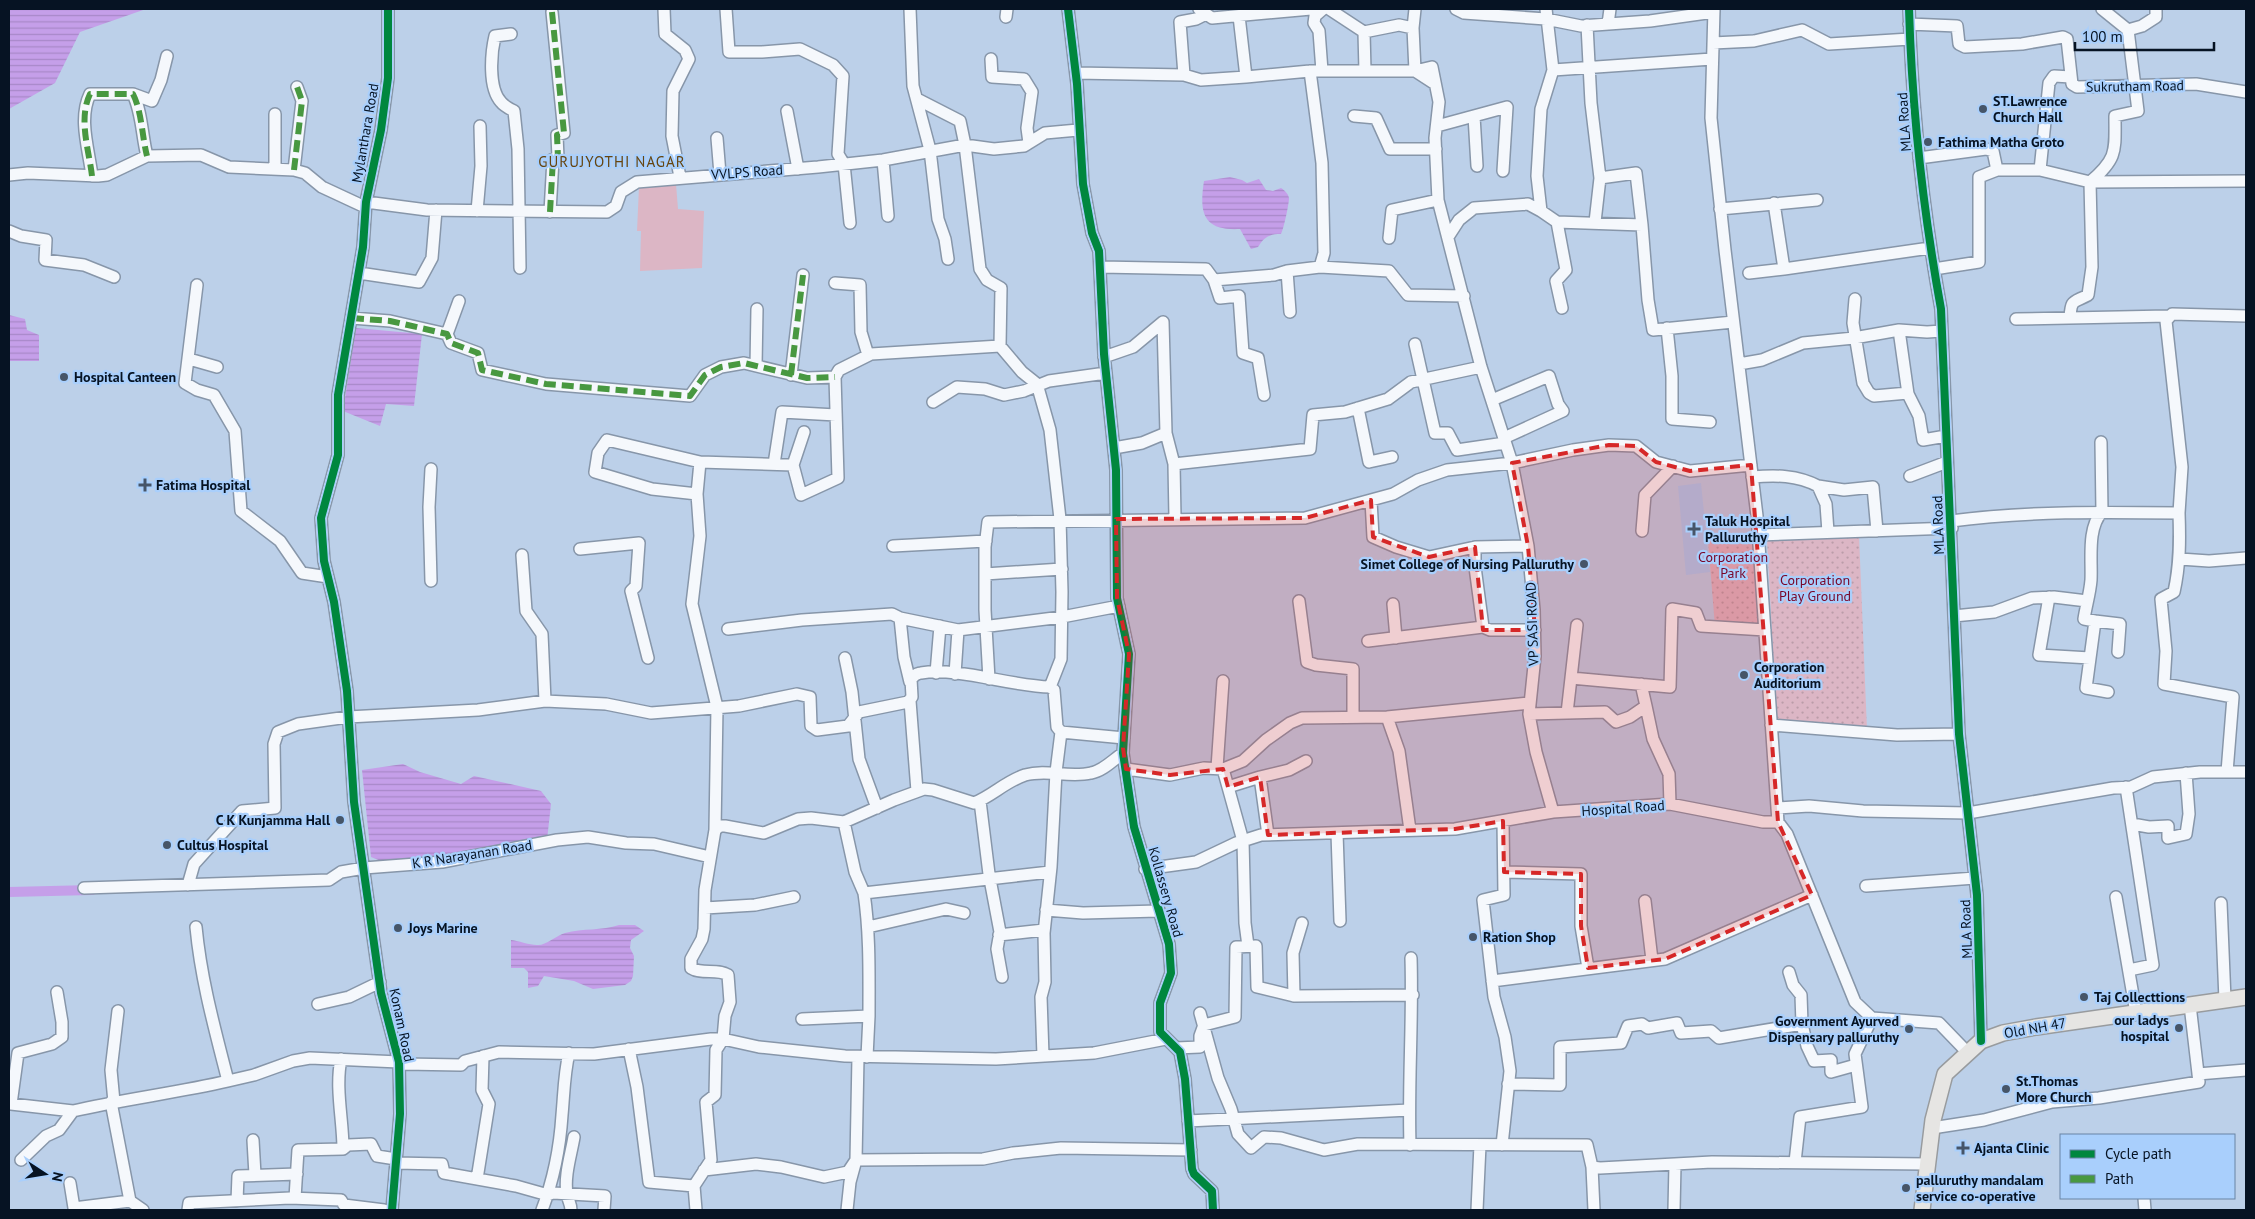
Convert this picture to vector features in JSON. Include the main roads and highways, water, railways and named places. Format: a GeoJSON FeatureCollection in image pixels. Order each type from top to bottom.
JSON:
{"type":"FeatureCollection","features":[{"type":"Feature","properties":{"kind":"main road","name":"Old NH 47"},"geometry":{"type":"LineString","coordinates":[[1922,1210],[1932,1128],[1945,1074],[1981,1041],[2003,1033],[2036,1027],[2246,997]]}},
{"type":"Feature","properties":{"kind":"waterway"},"geometry":{"type":"LineString","coordinates":[[9,892],[92,890]]}},
{"type":"Feature","properties":{"kind":"place","name":"ST.Lawrence Church Hall"},"geometry":{"type":"Point","coordinates":[1983,109]}},
{"type":"Feature","properties":{"kind":"place","name":"Fathima Matha Groto"},"geometry":{"type":"Point","coordinates":[1928,142]}},
{"type":"Feature","properties":{"kind":"place","name":"Hospital Canteen"},"geometry":{"type":"Point","coordinates":[64,377]}},
{"type":"Feature","properties":{"kind":"place","name":"Fatima Hospital"},"geometry":{"type":"Point","coordinates":[145,485]}},
{"type":"Feature","properties":{"kind":"place","name":"Taluk Hospital Palluruthy"},"geometry":{"type":"Point","coordinates":[1694,529]}},
{"type":"Feature","properties":{"kind":"place","name":"Simet College of Nursing Palluruthy"},"geometry":{"type":"Point","coordinates":[1584,564]}},
{"type":"Feature","properties":{"kind":"place","name":"Corporation Auditorium"},"geometry":{"type":"Point","coordinates":[1744,675]}},
{"type":"Feature","properties":{"kind":"place","name":"C K Kunjamma Hall"},"geometry":{"type":"Point","coordinates":[340,820]}},
{"type":"Feature","properties":{"kind":"place","name":"Cultus Hospital"},"geometry":{"type":"Point","coordinates":[167,845]}},
{"type":"Feature","properties":{"kind":"place","name":"Joys Marine"},"geometry":{"type":"Point","coordinates":[398,928]}},
{"type":"Feature","properties":{"kind":"place","name":"Ration Shop"},"geometry":{"type":"Point","coordinates":[1473,937]}},
{"type":"Feature","properties":{"kind":"place","name":"Taj Collecttions"},"geometry":{"type":"Point","coordinates":[2084,997]}},
{"type":"Feature","properties":{"kind":"place","name":"our ladys hospital"},"geometry":{"type":"Point","coordinates":[2179,1028]}},
{"type":"Feature","properties":{"kind":"place","name":"Government Ayurved Dispensary palluruthy"},"geometry":{"type":"Point","coordinates":[1909,1029]}},
{"type":"Feature","properties":{"kind":"place","name":"St.Thomas More Church"},"geometry":{"type":"Point","coordinates":[2006,1089]}},
{"type":"Feature","properties":{"kind":"place","name":"Ajanta Clinic"},"geometry":{"type":"Point","coordinates":[1963,1148]}},
{"type":"Feature","properties":{"kind":"place","name":"palluruthy mandalam service co-operative"},"geometry":{"type":"Point","coordinates":[1906,1188]}},
{"type":"Feature","properties":{"kind":"district","name":"GURUJYOTHI NAGAR"},"geometry":{"type":"Point","coordinates":[612,161]}},
{"type":"Feature","properties":{"kind":"park label","name":"Corporation Park"},"geometry":{"type":"Point","coordinates":[1733,566]}},
{"type":"Feature","properties":{"kind":"park label","name":"Corporation Play Ground"},"geometry":{"type":"Point","coordinates":[1815,588]}}]}
